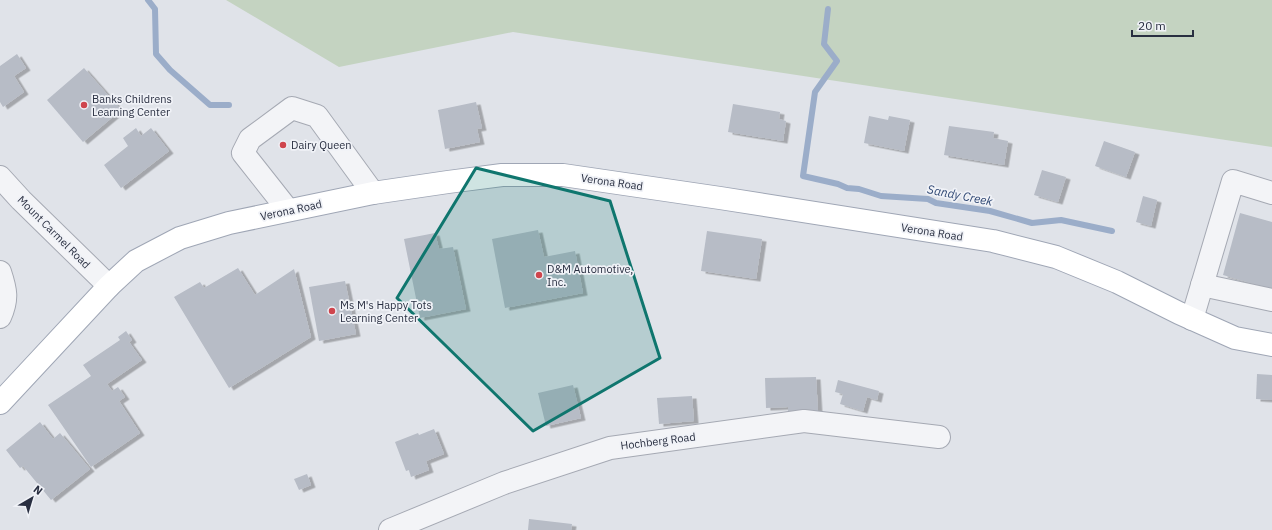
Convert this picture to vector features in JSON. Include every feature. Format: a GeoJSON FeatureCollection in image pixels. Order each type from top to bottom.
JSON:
{"type":"FeatureCollection","features":[{"type":"Feature","properties":{"kind":"main road","name":"Verona Road"},"geometry":{"type":"LineString","coordinates":[[0,403],[109,286],[136,261],[180,238],[229,223],[372,193],[502,175],[563,175],[993,241],[1056,257],[1117,282],[1192,319],[1235,338],[1272,345]]}},
{"type":"Feature","properties":{"kind":"street"},"geometry":{"type":"LineString","coordinates":[[288,210],[243,153],[250,139],[292,108],[317,116],[372,193]]}},
{"type":"Feature","properties":{"kind":"street","name":"Mount Carmel Road"},"geometry":{"type":"LineString","coordinates":[[1,180],[109,286]]}},
{"type":"Feature","properties":{"kind":"street"},"geometry":{"type":"LineString","coordinates":[[1192,319],[1233,180],[1272,193]]}},
{"type":"Feature","properties":{"kind":"street"},"geometry":{"type":"LineString","coordinates":[[0,272],[6,293],[5,305],[0,317]]}},
{"type":"Feature","properties":{"kind":"street"},"geometry":{"type":"LineString","coordinates":[[1202,285],[1272,300]]}},
{"type":"Feature","properties":{"kind":"street","name":"Hochberg Road"},"geometry":{"type":"LineString","coordinates":[[390,530],[504,483],[610,448],[804,421],[939,437]]}},
{"type":"Feature","properties":{"kind":"highlighted area"},"geometry":{"type":"Polygon","coordinates":[[[476,168],[610,201],[660,358],[533,431],[397,298],[476,168]]]}},
{"type":"Feature","properties":{"kind":"green space"},"geometry":{"type":"Polygon","coordinates":[[[226,0],[1272,0],[1272,147],[513,32],[339,67],[226,0]]]}},
{"type":"Feature","properties":{"kind":"building"},"geometry":{"type":"Polygon","coordinates":[[[17,54],[26,68],[14,76],[24,92],[3,107],[0,102],[0,66],[17,54]]]}},
{"type":"Feature","properties":{"kind":"building","name":"Banks Childrens Learning Center"},"geometry":{"type":"Polygon","coordinates":[[[84,68],[121,110],[83,142],[47,100],[84,68]]]}},
{"type":"Feature","properties":{"kind":"building"},"geometry":{"type":"Polygon","coordinates":[[[476,102],[482,128],[477,129],[480,142],[445,149],[438,110],[476,102]]]}},
{"type":"Feature","properties":{"kind":"building"},"geometry":{"type":"Polygon","coordinates":[[[733,104],[780,112],[779,119],[786,121],[783,141],[728,132],[733,104]]]}},
{"type":"Feature","properties":{"kind":"building"},"geometry":{"type":"Polygon","coordinates":[[[869,116],[888,120],[889,116],[910,120],[904,151],[864,143],[869,116]]]}},
{"type":"Feature","properties":{"kind":"building"},"geometry":{"type":"Polygon","coordinates":[[[949,126],[994,132],[993,138],[1008,141],[1004,165],[944,155],[949,126]]]}},
{"type":"Feature","properties":{"kind":"building"},"geometry":{"type":"Polygon","coordinates":[[[136,128],[141,136],[151,128],[169,151],[121,188],[104,165],[128,146],[123,138],[136,128]]]}},
{"type":"Feature","properties":{"kind":"building"},"geometry":{"type":"Polygon","coordinates":[[[1104,141],[1135,152],[1126,177],[1095,166],[1104,141]]]}},
{"type":"Feature","properties":{"kind":"building"},"geometry":{"type":"Polygon","coordinates":[[[1042,170],[1066,177],[1058,202],[1034,195],[1042,170]]]}},
{"type":"Feature","properties":{"kind":"building"},"geometry":{"type":"Polygon","coordinates":[[[1143,196],[1157,200],[1151,226],[1136,222],[1143,196]]]}},
{"type":"Feature","properties":{"kind":"building"},"geometry":{"type":"Polygon","coordinates":[[[1240,213],[1272,222],[1272,289],[1223,275],[1240,213]]]}},
{"type":"Feature","properties":{"kind":"building","name":"D&M Automotive, Inc."},"geometry":{"type":"Polygon","coordinates":[[[538,230],[544,257],[575,251],[583,293],[505,308],[492,239],[538,230]]]}},
{"type":"Feature","properties":{"kind":"building"},"geometry":{"type":"Polygon","coordinates":[[[707,231],[762,239],[756,279],[701,271],[707,231]]]}},
{"type":"Feature","properties":{"kind":"building"},"geometry":{"type":"Polygon","coordinates":[[[435,233],[439,249],[453,247],[466,309],[420,318],[404,239],[435,233]]]}},
{"type":"Feature","properties":{"kind":"building"},"geometry":{"type":"Polygon","coordinates":[[[238,268],[255,295],[294,269],[311,337],[229,388],[174,297],[200,282],[204,288],[238,268]]]}},
{"type":"Feature","properties":{"kind":"building","name":"Ms M's Happy Tots Learning Center"},"geometry":{"type":"Polygon","coordinates":[[[345,281],[356,334],[319,341],[309,287],[345,281]]]}},
{"type":"Feature","properties":{"kind":"building"},"geometry":{"type":"Polygon","coordinates":[[[126,331],[132,340],[129,342],[142,360],[107,384],[112,391],[118,387],[125,397],[119,401],[140,433],[91,467],[48,405],[91,376],[83,365],[120,340],[118,337],[126,331]]]}},
{"type":"Feature","properties":{"kind":"building"},"geometry":{"type":"Polygon","coordinates":[[[1257,374],[1272,375],[1272,400],[1256,399],[1257,374]]]}},
{"type":"Feature","properties":{"kind":"building"},"geometry":{"type":"Polygon","coordinates":[[[816,377],[818,411],[788,412],[788,407],[766,408],[765,378],[816,377]]]}},
{"type":"Feature","properties":{"kind":"building"},"geometry":{"type":"Polygon","coordinates":[[[838,380],[879,391],[877,400],[867,397],[863,411],[840,404],[843,394],[835,392],[838,380]]]}},
{"type":"Feature","properties":{"kind":"building"},"geometry":{"type":"Polygon","coordinates":[[[573,385],[581,418],[546,426],[538,393],[573,385]]]}},
{"type":"Feature","properties":{"kind":"building"},"geometry":{"type":"Polygon","coordinates":[[[692,396],[694,421],[659,424],[657,398],[692,396]]]}},
{"type":"Feature","properties":{"kind":"building"},"geometry":{"type":"Polygon","coordinates":[[[40,422],[53,439],[60,433],[90,469],[51,500],[23,466],[20,468],[6,450],[40,422]]]}},
{"type":"Feature","properties":{"kind":"building"},"geometry":{"type":"Polygon","coordinates":[[[434,429],[444,454],[426,461],[429,470],[411,477],[409,470],[406,471],[395,442],[418,433],[419,435],[434,429]]]}},
{"type":"Feature","properties":{"kind":"building"},"geometry":{"type":"Polygon","coordinates":[[[307,474],[311,485],[299,490],[294,479],[307,474]]]}},
{"type":"Feature","properties":{"kind":"building"},"geometry":{"type":"Polygon","coordinates":[[[529,519],[572,524],[571,530],[528,530],[529,519]]]}},
{"type":"Feature","properties":{"kind":"waterway","name":"Sandy Creek"},"geometry":{"type":"LineString","coordinates":[[148,0],[155,9],[156,54],[170,70],[210,105],[229,105]]}},
{"type":"Feature","properties":{"kind":"waterway","name":"Sandy Creek"},"geometry":{"type":"LineString","coordinates":[[828,9],[824,44],[837,61],[815,92],[803,176],[838,184],[847,188],[859,189],[881,196],[928,199],[936,203],[990,211],[1032,223],[1061,220],[1112,231]]}},
{"type":"Feature","properties":{"kind":"place","name":"Banks Childrens Learning Center"},"geometry":{"type":"Point","coordinates":[84,105]}},
{"type":"Feature","properties":{"kind":"place","name":"Dairy Queen"},"geometry":{"type":"Point","coordinates":[283,145]}},
{"type":"Feature","properties":{"kind":"place","name":"D&M Automotive, Inc."},"geometry":{"type":"Point","coordinates":[539,275]}},
{"type":"Feature","properties":{"kind":"place","name":"Ms M's Happy Tots Learning Center"},"geometry":{"type":"Point","coordinates":[332,311]}}]}
